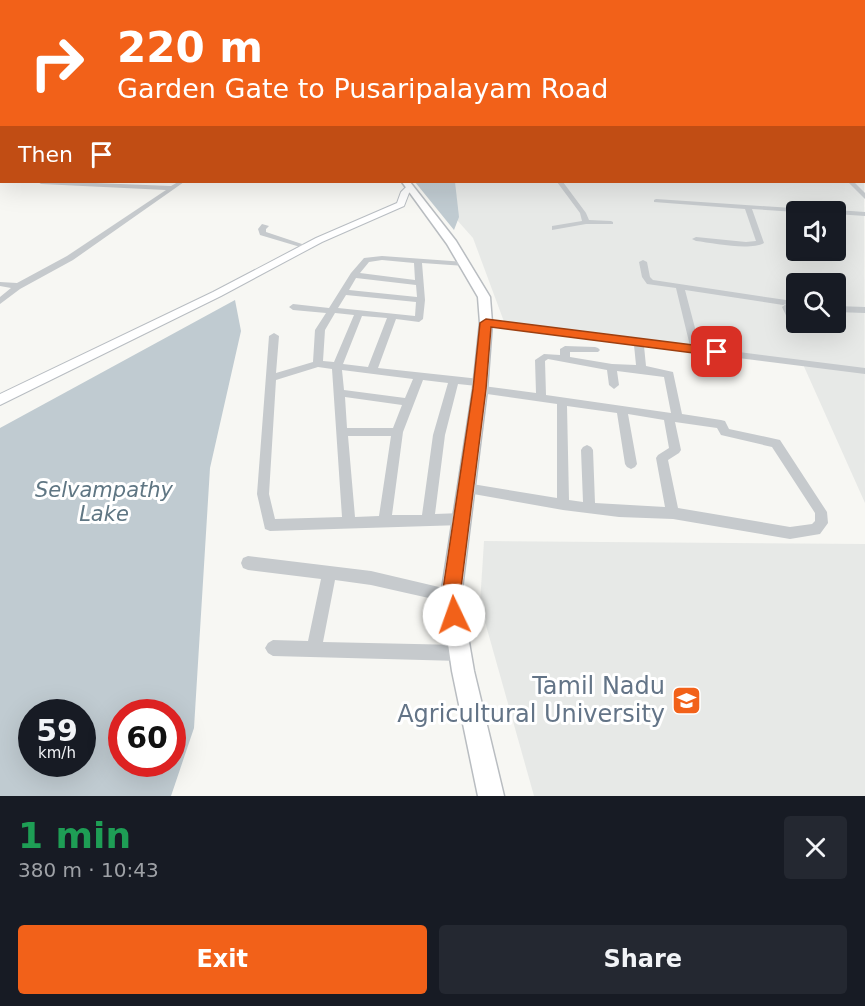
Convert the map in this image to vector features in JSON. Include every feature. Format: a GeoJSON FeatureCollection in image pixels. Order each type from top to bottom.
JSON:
{"type":"FeatureCollection","features":[{"type":"Feature","properties":{"kind":"main road"},"geometry":{"type":"LineString","coordinates":[[408,185],[452,243],[484,297],[486,323],[480,386],[451,596],[460,652],[491,796]]}},
{"type":"Feature","properties":{"kind":"street"},"geometry":{"type":"LineString","coordinates":[[86,183],[170,188]]}},
{"type":"Feature","properties":{"kind":"street"},"geometry":{"type":"LineString","coordinates":[[0,301],[18,286],[70,258],[179,183]]}},
{"type":"Feature","properties":{"kind":"street"},"geometry":{"type":"LineString","coordinates":[[561,183],[583,213],[585,222]]}},
{"type":"Feature","properties":{"kind":"street"},"geometry":{"type":"LineString","coordinates":[[852,183],[865,197]]}},
{"type":"Feature","properties":{"kind":"street"},"geometry":{"type":"LineString","coordinates":[[0,400],[217,294],[307,247],[401,204],[408,185]]}},
{"type":"Feature","properties":{"kind":"street"},"geometry":{"type":"LineString","coordinates":[[656,201],[786,210]]}},
{"type":"Feature","properties":{"kind":"street"},"geometry":{"type":"LineString","coordinates":[[696,239],[746,244],[760,243],[748,207]]}},
{"type":"Feature","properties":{"kind":"street"},"geometry":{"type":"LineString","coordinates":[[846,213],[865,214]]}},
{"type":"Feature","properties":{"kind":"street"},"geometry":{"type":"LineString","coordinates":[[555,228],[585,222],[611,223]]}},
{"type":"Feature","properties":{"kind":"street"},"geometry":{"type":"LineString","coordinates":[[265,226],[261,231],[263,233],[307,247]]}},
{"type":"Feature","properties":{"kind":"street"},"geometry":{"type":"LineString","coordinates":[[318,364],[320,330],[354,275],[367,260],[382,258],[465,264]]}},
{"type":"Feature","properties":{"kind":"street"},"geometry":{"type":"LineString","coordinates":[[293,307],[419,319],[422,300],[418,261]]}},
{"type":"Feature","properties":{"kind":"street"},"geometry":{"type":"LineString","coordinates":[[643,262],[646,277],[650,282],[783,302]]}},
{"type":"Feature","properties":{"kind":"street"},"geometry":{"type":"LineString","coordinates":[[354,275],[419,283]]}},
{"type":"Feature","properties":{"kind":"street"},"geometry":{"type":"LineString","coordinates":[[0,284],[18,286]]}},
{"type":"Feature","properties":{"kind":"street"},"geometry":{"type":"LineString","coordinates":[[680,286],[696,349]]}},
{"type":"Feature","properties":{"kind":"street"},"geometry":{"type":"LineString","coordinates":[[343,292],[422,300]]}},
{"type":"Feature","properties":{"kind":"street"},"geometry":{"type":"LineString","coordinates":[[846,309],[865,310]]}},
{"type":"Feature","properties":{"kind":"street"},"geometry":{"type":"LineString","coordinates":[[349,523],[337,366],[359,313]]}},
{"type":"Feature","properties":{"kind":"street"},"geometry":{"type":"LineString","coordinates":[[372,370],[392,316]]}},
{"type":"Feature","properties":{"kind":"street"},"geometry":{"type":"LineString","coordinates":[[486,323],[865,371]]}},
{"type":"Feature","properties":{"kind":"street"},"geometry":{"type":"LineString","coordinates":[[274,336],[263,494],[270,525],[462,519]]}},
{"type":"Feature","properties":{"kind":"street"},"geometry":{"type":"LineString","coordinates":[[639,342],[641,369]]}},
{"type":"Feature","properties":{"kind":"street"},"geometry":{"type":"LineString","coordinates":[[565,359],[565,349],[595,350]]}},
{"type":"Feature","properties":{"kind":"street"},"geometry":{"type":"LineString","coordinates":[[541,398],[540,360],[547,356],[669,374],[675,450],[662,458],[673,513]]}},
{"type":"Feature","properties":{"kind":"street"},"geometry":{"type":"LineString","coordinates":[[271,378],[318,364],[454,380],[541,398],[721,424],[725,432],[776,443],[821,512],[822,523],[815,530],[790,533],[673,513],[619,512],[466,488]]}},
{"type":"Feature","properties":{"kind":"street"},"geometry":{"type":"LineString","coordinates":[[612,367],[614,385]]}},
{"type":"Feature","properties":{"kind":"street"},"geometry":{"type":"LineString","coordinates":[[385,522],[397,432],[419,376]]}},
{"type":"Feature","properties":{"kind":"street"},"geometry":{"type":"LineString","coordinates":[[428,520],[439,435],[454,380]]}},
{"type":"Feature","properties":{"kind":"street"},"geometry":{"type":"LineString","coordinates":[[339,393],[409,402]]}},
{"type":"Feature","properties":{"kind":"street"},"geometry":{"type":"LineString","coordinates":[[562,401],[563,505]]}},
{"type":"Feature","properties":{"kind":"street"},"geometry":{"type":"LineString","coordinates":[[622,410],[631,464]]}},
{"type":"Feature","properties":{"kind":"street"},"geometry":{"type":"LineString","coordinates":[[342,432],[397,432]]}},
{"type":"Feature","properties":{"kind":"street"},"geometry":{"type":"LineString","coordinates":[[587,450],[589,508]]}},
{"type":"Feature","properties":{"kind":"street"},"geometry":{"type":"LineString","coordinates":[[248,563],[371,578],[451,596]]}},
{"type":"Feature","properties":{"kind":"street"},"geometry":{"type":"LineString","coordinates":[[314,648],[329,573]]}},
{"type":"Feature","properties":{"kind":"street"},"geometry":{"type":"LineString","coordinates":[[273,648],[460,652]]}},
{"type":"Feature","properties":{"kind":"shaded area"},"geometry":{"type":"Polygon","coordinates":[[[428,183],[864,183],[865,503],[802,362],[506,327],[473,238],[432,192],[428,183]]]}},
{"type":"Feature","properties":{"kind":"shaded area","name":"Tamil Nadu Agricultural University"},"geometry":{"type":"Polygon","coordinates":[[[484,541],[865,544],[865,796],[534,796],[480,604],[484,541]]]}},
{"type":"Feature","properties":{"kind":"water"},"geometry":{"type":"Polygon","coordinates":[[[416,183],[455,183],[459,217],[454,230],[416,183]]]}},
{"type":"Feature","properties":{"kind":"water","name":"Selvampathy Lake"},"geometry":{"type":"Polygon","coordinates":[[[235,300],[241,331],[210,468],[194,728],[186,752],[186,699],[108,699],[108,777],[177,777],[171,796],[0,796],[0,428],[235,300]]]}},
{"type":"Feature","properties":{"kind":"place","name":"Tamil Nadu Agricultural University"},"geometry":{"type":"Point","coordinates":[686,700]}},
{"type":"Feature","properties":{"kind":"route"},"geometry":{"type":"LineString","coordinates":[[454,615],[451,596],[480,389],[486,323],[717,352]]}}]}
